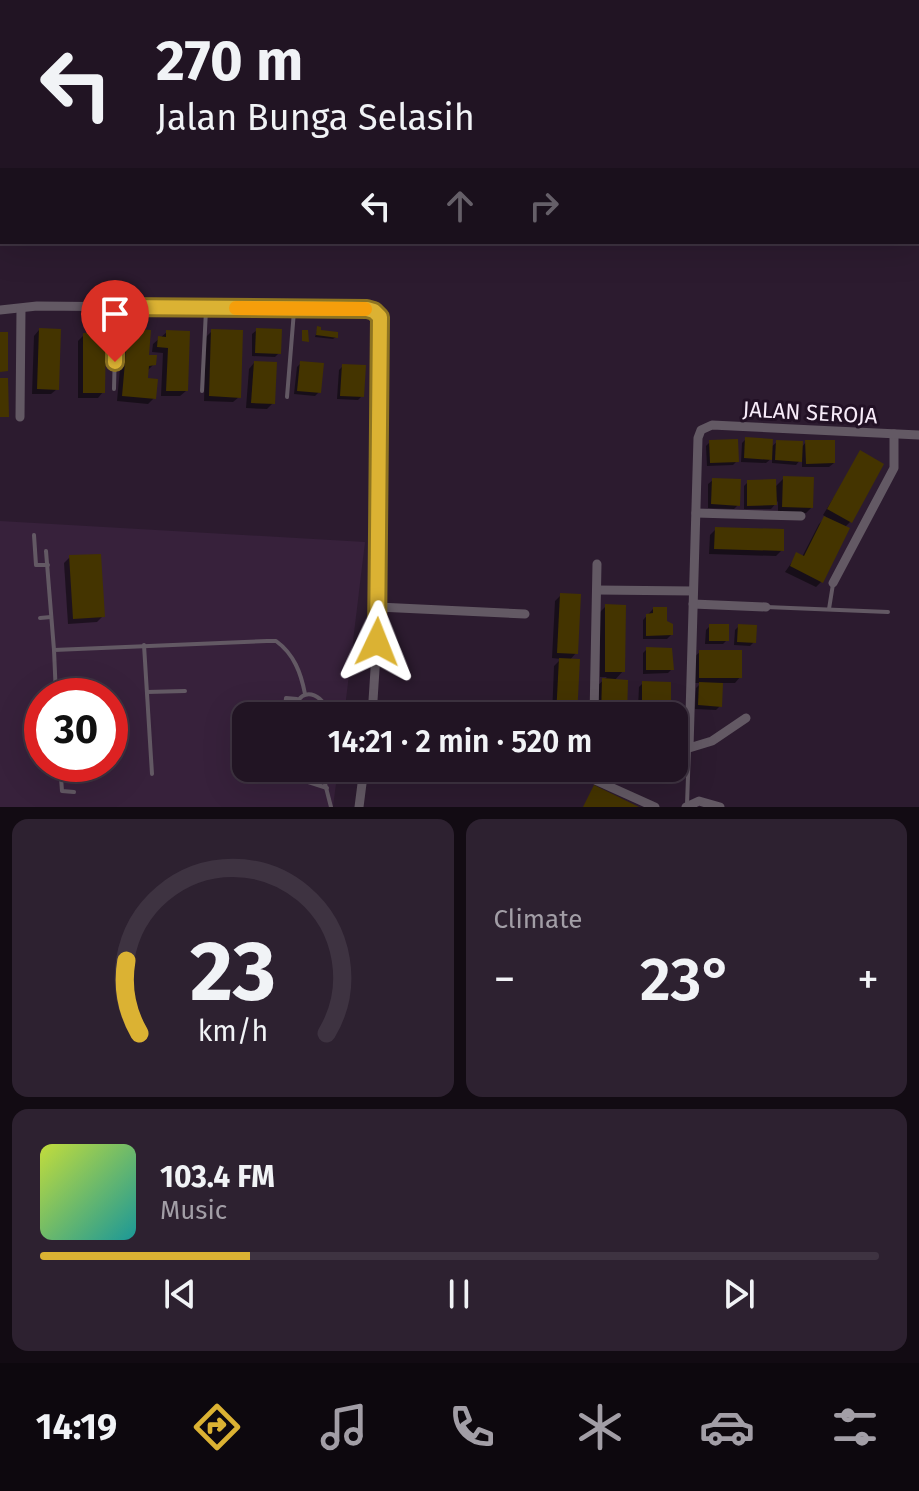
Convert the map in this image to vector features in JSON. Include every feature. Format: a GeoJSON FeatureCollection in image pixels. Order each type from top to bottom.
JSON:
{"type":"FeatureCollection","features":[{"type":"Feature","properties":{"kind":"street"},"geometry":{"type":"LineString","coordinates":[[0,310],[37,306],[367,309],[380,317],[378,607],[373,702]]}},
{"type":"Feature","properties":{"kind":"street"},"geometry":{"type":"LineString","coordinates":[[20,417],[21,309]]}},
{"type":"Feature","properties":{"kind":"street","name":"JALAN SEROJA"},"geometry":{"type":"LineString","coordinates":[[696,513],[698,438],[701,430],[712,425],[919,435]]}},
{"type":"Feature","properties":{"kind":"street"},"geometry":{"type":"LineString","coordinates":[[833,583],[894,468],[894,434]]}},
{"type":"Feature","properties":{"kind":"street"},"geometry":{"type":"LineString","coordinates":[[746,718],[712,741],[689,748],[696,513],[801,516]]}},
{"type":"Feature","properties":{"kind":"street"},"geometry":{"type":"LineString","coordinates":[[594,702],[597,564]]}},
{"type":"Feature","properties":{"kind":"street"},"geometry":{"type":"LineString","coordinates":[[597,590],[693,591]]}},
{"type":"Feature","properties":{"kind":"street"},"geometry":{"type":"LineString","coordinates":[[693,604],[766,607]]}},
{"type":"Feature","properties":{"kind":"street"},"geometry":{"type":"LineString","coordinates":[[378,607],[525,614]]}},
{"type":"Feature","properties":{"kind":"street"},"geometry":{"type":"LineString","coordinates":[[359,807],[362,782]]}},
{"type":"Feature","properties":{"kind":"street"},"geometry":{"type":"LineString","coordinates":[[599,782],[655,807]]}},
{"type":"Feature","properties":{"kind":"street"},"geometry":{"type":"LineString","coordinates":[[686,806],[699,801],[720,807]]}},
{"type":"Feature","properties":{"kind":"lane"},"geometry":{"type":"LineString","coordinates":[[114,389],[116,307]]}},
{"type":"Feature","properties":{"kind":"lane"},"geometry":{"type":"LineString","coordinates":[[202,391],[206,308]]}},
{"type":"Feature","properties":{"kind":"lane"},"geometry":{"type":"LineString","coordinates":[[287,397],[294,309]]}},
{"type":"Feature","properties":{"kind":"lane"},"geometry":{"type":"LineString","coordinates":[[34,535],[36,565],[48,565]]}},
{"type":"Feature","properties":{"kind":"lane"},"geometry":{"type":"LineString","coordinates":[[46,551],[55,678]]}},
{"type":"Feature","properties":{"kind":"lane"},"geometry":{"type":"LineString","coordinates":[[829,609],[833,583]]}},
{"type":"Feature","properties":{"kind":"lane"},"geometry":{"type":"LineString","coordinates":[[766,607],[888,612]]}},
{"type":"Feature","properties":{"kind":"lane"},"geometry":{"type":"LineString","coordinates":[[40,618],[51,617]]}},
{"type":"Feature","properties":{"kind":"lane"},"geometry":{"type":"LineString","coordinates":[[54,650],[276,641],[292,657],[302,677],[305,694]]}},
{"type":"Feature","properties":{"kind":"lane"},"geometry":{"type":"LineString","coordinates":[[144,645],[152,774]]}},
{"type":"Feature","properties":{"kind":"lane"},"geometry":{"type":"LineString","coordinates":[[147,692],[185,691]]}},
{"type":"Feature","properties":{"kind":"lane"},"geometry":{"type":"LineString","coordinates":[[286,702],[286,698],[297,699],[305,694],[318,696],[321,702]]}},
{"type":"Feature","properties":{"kind":"lane"},"geometry":{"type":"LineString","coordinates":[[686,806],[689,748]]}},
{"type":"Feature","properties":{"kind":"lane"},"geometry":{"type":"LineString","coordinates":[[61,782],[62,791],[74,792]]}},
{"type":"Feature","properties":{"kind":"lane"},"geometry":{"type":"LineString","coordinates":[[308,782],[327,788]]}},
{"type":"Feature","properties":{"kind":"lane"},"geometry":{"type":"LineString","coordinates":[[325,782],[331,807]]}},
{"type":"Feature","properties":{"kind":"shaded area"},"geometry":{"type":"Polygon","coordinates":[[[0,521],[365,542],[346,702],[232,702],[232,782],[336,782],[333,807],[0,807],[0,521]]]}},
{"type":"Feature","properties":{"kind":"building"},"geometry":{"type":"Polygon","coordinates":[[[317,326],[321,330],[338,332],[338,338],[316,335],[317,326]]]}},
{"type":"Feature","properties":{"kind":"building"},"geometry":{"type":"Polygon","coordinates":[[[39,328],[61,329],[59,390],[37,389],[39,328]]]}},
{"type":"Feature","properties":{"kind":"building"},"geometry":{"type":"Polygon","coordinates":[[[128,328],[151,330],[149,355],[157,355],[156,365],[149,366],[148,378],[158,379],[156,399],[122,396],[128,328]]]}},
{"type":"Feature","properties":{"kind":"building"},"geometry":{"type":"Polygon","coordinates":[[[256,328],[282,329],[281,354],[255,353],[256,328]]]}},
{"type":"Feature","properties":{"kind":"building"},"geometry":{"type":"Polygon","coordinates":[[[211,329],[243,330],[241,398],[209,396],[211,329]]]}},
{"type":"Feature","properties":{"kind":"building"},"geometry":{"type":"Polygon","coordinates":[[[166,330],[190,331],[188,391],[166,391],[168,348],[157,347],[158,336],[166,337],[166,330]]]}},
{"type":"Feature","properties":{"kind":"building"},"geometry":{"type":"Polygon","coordinates":[[[302,330],[308,330],[309,342],[302,341],[302,330]]]}},
{"type":"Feature","properties":{"kind":"building"},"geometry":{"type":"Polygon","coordinates":[[[0,332],[8,332],[8,371],[0,372],[0,332]]]}},
{"type":"Feature","properties":{"kind":"building"},"geometry":{"type":"Polygon","coordinates":[[[83,333],[106,333],[105,393],[83,393],[83,333]]]}},
{"type":"Feature","properties":{"kind":"building"},"geometry":{"type":"Polygon","coordinates":[[[254,361],[277,362],[275,404],[251,403],[254,361]]]}},
{"type":"Feature","properties":{"kind":"building"},"geometry":{"type":"Polygon","coordinates":[[[300,361],[324,363],[321,393],[297,391],[300,361]]]}},
{"type":"Feature","properties":{"kind":"building"},"geometry":{"type":"Polygon","coordinates":[[[342,364],[366,365],[364,397],[340,396],[342,364]]]}},
{"type":"Feature","properties":{"kind":"building"},"geometry":{"type":"Polygon","coordinates":[[[0,378],[8,378],[9,417],[0,417],[0,378]]]}},
{"type":"Feature","properties":{"kind":"building"},"geometry":{"type":"Polygon","coordinates":[[[745,437],[773,439],[772,460],[744,458],[745,437]]]}},
{"type":"Feature","properties":{"kind":"building"},"geometry":{"type":"Polygon","coordinates":[[[738,439],[739,462],[710,463],[709,440],[738,439]]]}},
{"type":"Feature","properties":{"kind":"building"},"geometry":{"type":"Polygon","coordinates":[[[776,440],[803,441],[802,462],[775,460],[776,440]]]}},
{"type":"Feature","properties":{"kind":"building"},"geometry":{"type":"Polygon","coordinates":[[[805,440],[835,440],[835,463],[806,464],[805,440]]]}},
{"type":"Feature","properties":{"kind":"building"},"geometry":{"type":"Polygon","coordinates":[[[860,450],[884,464],[852,523],[827,509],[860,450]]]}},
{"type":"Feature","properties":{"kind":"building"},"geometry":{"type":"Polygon","coordinates":[[[783,476],[814,477],[813,508],[782,507],[783,476]]]}},
{"type":"Feature","properties":{"kind":"building"},"geometry":{"type":"Polygon","coordinates":[[[712,478],[741,479],[740,506],[711,504],[712,478]]]}},
{"type":"Feature","properties":{"kind":"building"},"geometry":{"type":"Polygon","coordinates":[[[776,479],[777,505],[747,506],[747,480],[776,479]]]}},
{"type":"Feature","properties":{"kind":"building"},"geometry":{"type":"Polygon","coordinates":[[[824,516],[850,528],[823,583],[790,566],[796,552],[804,556],[824,516]]]}},
{"type":"Feature","properties":{"kind":"building"},"geometry":{"type":"Polygon","coordinates":[[[715,527],[784,529],[784,551],[714,549],[715,527]]]}},
{"type":"Feature","properties":{"kind":"building"},"geometry":{"type":"Polygon","coordinates":[[[101,554],[105,617],[73,619],[69,555],[101,554]]]}},
{"type":"Feature","properties":{"kind":"building"},"geometry":{"type":"Polygon","coordinates":[[[560,593],[581,594],[578,654],[557,653],[560,593]]]}},
{"type":"Feature","properties":{"kind":"building"},"geometry":{"type":"Polygon","coordinates":[[[605,604],[626,605],[625,672],[605,672],[605,604]]]}},
{"type":"Feature","properties":{"kind":"building"},"geometry":{"type":"Polygon","coordinates":[[[653,607],[667,607],[667,621],[673,624],[673,635],[646,636],[646,614],[653,613],[653,607]]]}},
{"type":"Feature","properties":{"kind":"building"},"geometry":{"type":"Polygon","coordinates":[[[709,624],[729,624],[729,641],[709,641],[709,624]]]}},
{"type":"Feature","properties":{"kind":"building"},"geometry":{"type":"Polygon","coordinates":[[[738,624],[757,625],[756,643],[737,642],[738,624]]]}},
{"type":"Feature","properties":{"kind":"building"},"geometry":{"type":"Polygon","coordinates":[[[646,647],[672,648],[674,670],[646,670],[646,647]]]}},
{"type":"Feature","properties":{"kind":"building"},"geometry":{"type":"Polygon","coordinates":[[[699,650],[742,650],[742,678],[699,678],[699,650]]]}},
{"type":"Feature","properties":{"kind":"building"},"geometry":{"type":"Polygon","coordinates":[[[559,658],[580,659],[578,702],[557,702],[559,658]]]}},
{"type":"Feature","properties":{"kind":"building"},"geometry":{"type":"Polygon","coordinates":[[[602,678],[628,680],[627,702],[601,702],[602,678]]]}},
{"type":"Feature","properties":{"kind":"building"},"geometry":{"type":"Polygon","coordinates":[[[642,681],[671,682],[671,702],[642,702],[642,681]]]}},
{"type":"Feature","properties":{"kind":"building"},"geometry":{"type":"Polygon","coordinates":[[[699,682],[723,683],[722,707],[698,705],[699,682]]]}},
{"type":"Feature","properties":{"kind":"building"},"geometry":{"type":"Polygon","coordinates":[[[594,785],[639,807],[583,807],[594,785]]]}},
{"type":"Feature","properties":{"kind":"slow traffic"},"geometry":{"type":"LineString","coordinates":[[236,308],[365,309]]}},
{"type":"Feature","properties":{"kind":"route"},"geometry":{"type":"LineString","coordinates":[[115,362],[116,307],[367,309],[380,317],[377,642]]}}]}
